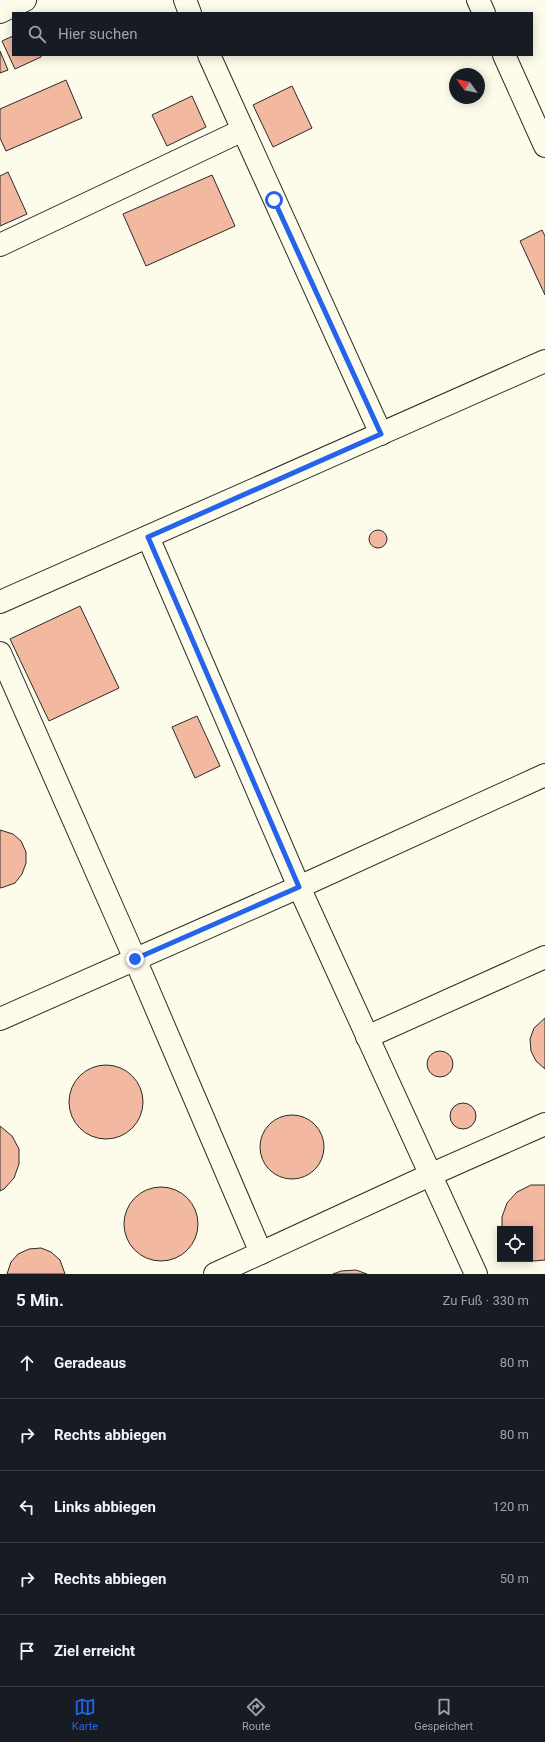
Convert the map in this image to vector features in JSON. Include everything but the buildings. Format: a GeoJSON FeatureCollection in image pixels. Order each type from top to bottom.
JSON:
{"type":"FeatureCollection","features":[{"type":"Feature","properties":{"kind":"lane"},"geometry":{"type":"LineString","coordinates":[[0,12],[25,0]]}},
{"type":"Feature","properties":{"kind":"lane"},"geometry":{"type":"LineString","coordinates":[[185,0],[190,12]]}},
{"type":"Feature","properties":{"kind":"lane"},"geometry":{"type":"LineString","coordinates":[[478,0],[484,12]]}},
{"type":"Feature","properties":{"kind":"lane"},"geometry":{"type":"LineString","coordinates":[[209,56],[381,434]]}},
{"type":"Feature","properties":{"kind":"lane"},"geometry":{"type":"LineString","coordinates":[[504,56],[545,146]]}},
{"type":"Feature","properties":{"kind":"lane"},"geometry":{"type":"LineString","coordinates":[[0,245],[243,130]]}},
{"type":"Feature","properties":{"kind":"lane"},"geometry":{"type":"LineString","coordinates":[[0,602],[545,361]]}},
{"type":"Feature","properties":{"kind":"lane"},"geometry":{"type":"LineString","coordinates":[[148,537],[299,887],[476,1274]]}},
{"type":"Feature","properties":{"kind":"lane"},"geometry":{"type":"LineString","coordinates":[[0,653],[135,959],[261,1253]]}},
{"type":"Feature","properties":{"kind":"lane"},"geometry":{"type":"LineString","coordinates":[[0,1019],[299,887],[545,775]]}},
{"type":"Feature","properties":{"kind":"lane"},"geometry":{"type":"LineString","coordinates":[[367,1037],[545,957]]}},
{"type":"Feature","properties":{"kind":"lane"},"geometry":{"type":"LineString","coordinates":[[216,1274],[430,1175],[545,1124]]}},
{"type":"Feature","properties":{"kind":"route"},"geometry":{"type":"LineString","coordinates":[[135,959],[299,887],[148,537],[381,434],[274,200]]}}]}
